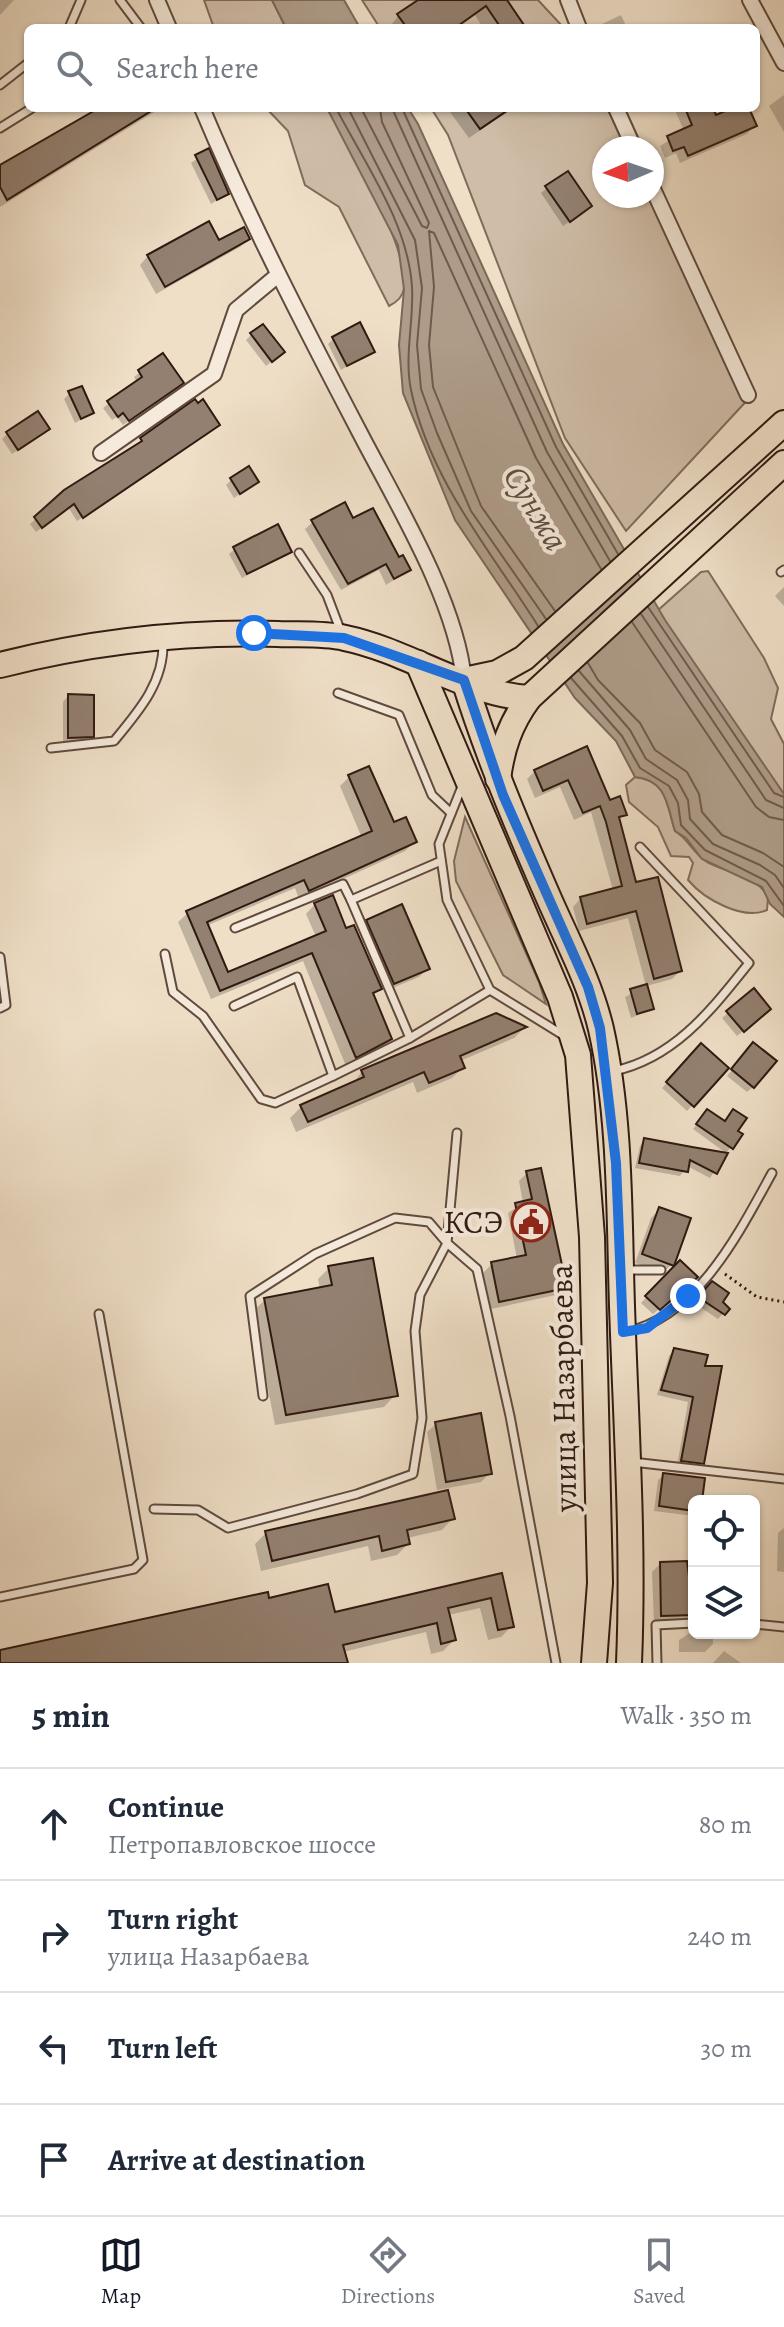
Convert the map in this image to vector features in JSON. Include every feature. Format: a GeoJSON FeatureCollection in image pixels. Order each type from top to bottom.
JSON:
{"type":"FeatureCollection","features":[{"type":"Feature","properties":{"kind":"main road"},"geometry":{"type":"LineString","coordinates":[[464,680],[497,673],[524,658],[784,423]]}},
{"type":"Feature","properties":{"kind":"main road"},"geometry":{"type":"LineString","coordinates":[[498,779],[506,738],[529,698],[784,463]]}},
{"type":"Feature","properties":{"kind":"main road"},"geometry":{"type":"LineString","coordinates":[[0,665],[99,644],[163,636],[254,633],[344,638],[496,694],[529,698]]}},
{"type":"Feature","properties":{"kind":"main road","name":"улица Назарбаева"},"geometry":{"type":"LineString","coordinates":[[418,663],[560,997],[574,1042],[592,1237],[600,1583],[594,1663]]}},
{"type":"Feature","properties":{"kind":"main road"},"geometry":{"type":"LineString","coordinates":[[461,767],[464,680]]}},
{"type":"Feature","properties":{"kind":"main road","name":"улица Назарбаева"},"geometry":{"type":"LineString","coordinates":[[464,680],[498,779],[588,987],[600,1028],[608,1073],[630,1462],[632,1565],[629,1663]]}},
{"type":"Feature","properties":{"kind":"street"},"geometry":{"type":"LineString","coordinates":[[157,0],[167,24]]}},
{"type":"Feature","properties":{"kind":"street"},"geometry":{"type":"LineString","coordinates":[[568,0],[577,24]]}},
{"type":"Feature","properties":{"kind":"street"},"geometry":{"type":"LineString","coordinates":[[750,0],[784,63]]}},
{"type":"Feature","properties":{"kind":"street"},"geometry":{"type":"LineString","coordinates":[[204,112],[278,275],[422,551],[454,636],[464,680]]}},
{"type":"Feature","properties":{"kind":"street"},"geometry":{"type":"LineString","coordinates":[[618,112],[629,136]]}},
{"type":"Feature","properties":{"kind":"street"},"geometry":{"type":"LineString","coordinates":[[662,208],[748,395]]}},
{"type":"Feature","properties":{"kind":"street"},"geometry":{"type":"LineString","coordinates":[[101,453],[214,374],[236,310],[278,275]]}},
{"type":"Feature","properties":{"kind":"lane"},"geometry":{"type":"LineString","coordinates":[[71,24],[81,0]]}},
{"type":"Feature","properties":{"kind":"lane"},"geometry":{"type":"LineString","coordinates":[[120,0],[138,24]]}},
{"type":"Feature","properties":{"kind":"lane"},"geometry":{"type":"LineString","coordinates":[[0,85],[24,66]]}},
{"type":"Feature","properties":{"kind":"lane"},"geometry":{"type":"LineString","coordinates":[[0,128],[26,112]]}},
{"type":"Feature","properties":{"kind":"lane"},"geometry":{"type":"LineString","coordinates":[[299,553],[327,595],[344,638]]}},
{"type":"Feature","properties":{"kind":"lane"},"geometry":{"type":"LineString","coordinates":[[51,748],[114,741],[145,703],[164,666],[163,636]]}},
{"type":"Feature","properties":{"kind":"lane"},"geometry":{"type":"LineString","coordinates":[[338,693],[399,715],[432,795],[451,813]]}},
{"type":"Feature","properties":{"kind":"lane"},"geometry":{"type":"LineString","coordinates":[[461,767],[451,813],[439,844],[447,900],[490,990],[574,1042]]}},
{"type":"Feature","properties":{"kind":"lane"},"geometry":{"type":"LineString","coordinates":[[608,1073],[636,1067],[690,1033],[749,963],[640,847]]}},
{"type":"Feature","properties":{"kind":"lane"},"geometry":{"type":"LineString","coordinates":[[351,900],[441,861]]}},
{"type":"Feature","properties":{"kind":"lane"},"geometry":{"type":"LineString","coordinates":[[235,928],[343,884],[410,1038]]}},
{"type":"Feature","properties":{"kind":"lane"},"geometry":{"type":"LineString","coordinates":[[165,954],[173,992],[203,1016],[261,1099],[275,1103],[410,1038],[490,990]]}},
{"type":"Feature","properties":{"kind":"lane"},"geometry":{"type":"LineString","coordinates":[[0,957],[6,1005],[0,1008]]}},
{"type":"Feature","properties":{"kind":"lane"},"geometry":{"type":"LineString","coordinates":[[234,1006],[297,977],[333,1076]]}},
{"type":"Feature","properties":{"kind":"lane"},"geometry":{"type":"LineString","coordinates":[[154,1509],[198,1510],[228,1528],[357,1494],[413,1474],[422,1418],[415,1331],[420,1295],[447,1243],[457,1133]]}},
{"type":"Feature","properties":{"kind":"lane"},"geometry":{"type":"LineString","coordinates":[[623,1332],[647,1328],[688,1296],[727,1255],[772,1173]]}},
{"type":"Feature","properties":{"kind":"lane"},"geometry":{"type":"LineString","coordinates":[[263,1396],[250,1296],[315,1254],[395,1218],[429,1222],[447,1243],[477,1269],[510,1416],[556,1663]]}},
{"type":"Feature","properties":{"kind":"lane"},"geometry":{"type":"LineString","coordinates":[[621,1270],[661,1270]]}},
{"type":"Feature","properties":{"kind":"lane"},"geometry":{"type":"LineString","coordinates":[[0,1597],[134,1569],[143,1560],[99,1314]]}},
{"type":"Feature","properties":{"kind":"lane"},"geometry":{"type":"LineString","coordinates":[[630,1462],[784,1479]]}},
{"type":"Feature","properties":{"kind":"lane"},"geometry":{"type":"LineString","coordinates":[[657,1663],[656,1625],[688,1623]]}},
{"type":"Feature","properties":{"kind":"lane"},"geometry":{"type":"LineString","coordinates":[[760,1625],[784,1627]]}},
{"type":"Feature","properties":{"kind":"path"},"geometry":{"type":"LineString","coordinates":[[715,1267],[757,1297],[784,1302]]}},
{"type":"Feature","properties":{"kind":"shaded area"},"geometry":{"type":"Polygon","coordinates":[[[204,0],[272,0],[284,24],[213,24],[204,0]]]}},
{"type":"Feature","properties":{"kind":"shaded area"},"geometry":{"type":"Polygon","coordinates":[[[362,0],[538,0],[560,24],[377,24],[362,0]]]}},
{"type":"Feature","properties":{"kind":"shaded area"},"geometry":{"type":"Polygon","coordinates":[[[270,112],[329,112],[376,197],[397,247],[404,288],[395,303],[389,306],[339,207],[305,185],[288,131],[270,112]]]}},
{"type":"Feature","properties":{"kind":"shaded area"},"geometry":{"type":"Polygon","coordinates":[[[434,112],[609,112],[622,136],[592,136],[592,208],[658,208],[752,395],[626,531],[565,438],[448,135],[434,112]]]}},
{"type":"Feature","properties":{"kind":"shaded area"},"geometry":{"type":"Polygon","coordinates":[[[708,571],[764,658],[778,688],[771,719],[784,744],[784,808],[656,612],[701,572],[708,571]]]}},
{"type":"Feature","properties":{"kind":"shaded area"},"geometry":{"type":"Polygon","coordinates":[[[635,777],[646,779],[660,789],[668,804],[675,831],[702,859],[750,879],[763,890],[768,898],[767,910],[747,913],[724,906],[688,880],[693,863],[689,857],[671,856],[658,827],[629,802],[626,785],[635,777]]]}},
{"type":"Feature","properties":{"kind":"shaded area"},"geometry":{"type":"Polygon","coordinates":[[[465,817],[546,1004],[503,975],[456,881],[454,861],[465,817]]]}},
{"type":"Feature","properties":{"kind":"water"},"geometry":{"type":"Polygon","coordinates":[[[272,0],[344,0],[358,24],[284,24],[272,0]]]}},
{"type":"Feature","properties":{"kind":"water","name":"Сунжа"},"geometry":{"type":"Polygon","coordinates":[[[329,112],[410,112],[418,124],[563,444],[665,620],[784,794],[784,917],[770,904],[762,887],[702,859],[686,838],[675,831],[668,804],[660,789],[646,779],[635,777],[616,741],[575,698],[455,520],[403,393],[399,345],[404,289],[398,245],[329,112]]]}},
{"type":"Feature","properties":{"kind":"building"},"geometry":{"type":"Polygon","coordinates":[[[418,0],[507,0],[523,24],[498,24],[486,6],[461,24],[404,24],[397,14],[418,0]]]}},
{"type":"Feature","properties":{"kind":"building"},"geometry":{"type":"Polygon","coordinates":[[[92,112],[150,112],[7,200],[0,187],[0,165],[92,112]]]}},
{"type":"Feature","properties":{"kind":"building"},"geometry":{"type":"Polygon","coordinates":[[[468,112],[505,112],[480,129],[468,112]]]}},
{"type":"Feature","properties":{"kind":"building"},"geometry":{"type":"Polygon","coordinates":[[[687,112],[715,112],[716,115],[751,112],[757,126],[688,156],[684,147],[673,151],[667,136],[692,125],[687,112]]]}},
{"type":"Feature","properties":{"kind":"building"},"geometry":{"type":"Polygon","coordinates":[[[209,148],[229,194],[217,200],[195,155],[209,148]]]}},
{"type":"Feature","properties":{"kind":"building"},"geometry":{"type":"Polygon","coordinates":[[[568,171],[592,206],[570,222],[545,186],[568,171]]]}},
{"type":"Feature","properties":{"kind":"building"},"geometry":{"type":"Polygon","coordinates":[[[209,221],[219,240],[244,227],[250,239],[165,287],[147,255],[209,221]]]}},
{"type":"Feature","properties":{"kind":"building"},"geometry":{"type":"Polygon","coordinates":[[[360,322],[375,352],[347,366],[332,337],[360,322]]]}},
{"type":"Feature","properties":{"kind":"building"},"geometry":{"type":"Polygon","coordinates":[[[263,324],[285,352],[272,362],[250,333],[263,324]]]}},
{"type":"Feature","properties":{"kind":"building"},"geometry":{"type":"Polygon","coordinates":[[[163,353],[184,383],[129,421],[123,413],[118,417],[107,401],[142,377],[138,370],[163,353]]]}},
{"type":"Feature","properties":{"kind":"building"},"geometry":{"type":"Polygon","coordinates":[[[82,386],[94,413],[81,419],[68,391],[82,386]]]}},
{"type":"Feature","properties":{"kind":"building"},"geometry":{"type":"Polygon","coordinates":[[[195,399],[198,403],[203,399],[220,425],[83,518],[74,504],[42,528],[34,517],[64,490],[142,441],[140,438],[195,399]]]}},
{"type":"Feature","properties":{"kind":"building"},"geometry":{"type":"Polygon","coordinates":[[[38,411],[50,429],[18,450],[6,432],[38,411]]]}},
{"type":"Feature","properties":{"kind":"building"},"geometry":{"type":"Polygon","coordinates":[[[249,466],[259,482],[240,494],[230,478],[249,466]]]}},
{"type":"Feature","properties":{"kind":"building"},"geometry":{"type":"Polygon","coordinates":[[[345,502],[353,518],[373,508],[399,557],[403,555],[411,570],[394,579],[386,564],[348,584],[311,520],[345,502]]]}},
{"type":"Feature","properties":{"kind":"building"},"geometry":{"type":"Polygon","coordinates":[[[278,524],[292,552],[247,574],[233,547],[278,524]]]}},
{"type":"Feature","properties":{"kind":"building"},"geometry":{"type":"Polygon","coordinates":[[[68,694],[94,695],[94,737],[68,738],[68,694]]]}},
{"type":"Feature","properties":{"kind":"building"},"geometry":{"type":"Polygon","coordinates":[[[587,746],[610,800],[620,796],[627,815],[619,817],[636,882],[658,877],[682,971],[654,979],[636,911],[587,924],[580,897],[622,886],[606,822],[600,806],[583,813],[568,780],[543,791],[534,770],[587,746]]]}},
{"type":"Feature","properties":{"kind":"building"},"geometry":{"type":"Polygon","coordinates":[[[369,766],[394,822],[406,817],[417,842],[309,891],[304,880],[207,922],[228,972],[326,931],[314,903],[333,895],[346,928],[354,925],[382,989],[373,993],[392,1039],[356,1058],[312,953],[220,991],[186,911],[372,831],[348,775],[369,766]]]}},
{"type":"Feature","properties":{"kind":"building"},"geometry":{"type":"Polygon","coordinates":[[[402,904],[430,969],[394,984],[366,920],[402,904]]]}},
{"type":"Feature","properties":{"kind":"building"},"geometry":{"type":"Polygon","coordinates":[[[647,984],[654,1009],[637,1014],[630,989],[647,984]]]}},
{"type":"Feature","properties":{"kind":"building"},"geometry":{"type":"Polygon","coordinates":[[[754,988],[771,1009],[744,1032],[726,1011],[754,988]]]}},
{"type":"Feature","properties":{"kind":"building"},"geometry":{"type":"Polygon","coordinates":[[[496,1013],[527,1027],[460,1056],[465,1068],[429,1083],[424,1072],[308,1122],[300,1105],[364,1077],[361,1070],[496,1013]]]}},
{"type":"Feature","properties":{"kind":"building"},"geometry":{"type":"Polygon","coordinates":[[[753,1042],[777,1061],[754,1088],[731,1069],[753,1042]]]}},
{"type":"Feature","properties":{"kind":"building"},"geometry":{"type":"Polygon","coordinates":[[[701,1043],[729,1068],[694,1107],[666,1082],[701,1043]]]}},
{"type":"Feature","properties":{"kind":"building"},"geometry":{"type":"Polygon","coordinates":[[[707,1109],[725,1121],[733,1109],[747,1118],[738,1131],[743,1134],[733,1149],[696,1124],[707,1109]]]}},
{"type":"Feature","properties":{"kind":"building"},"geometry":{"type":"Polygon","coordinates":[[[644,1138],[728,1153],[717,1174],[690,1160],[688,1172],[639,1163],[644,1138]]]}},
{"type":"Feature","properties":{"kind":"building"},"geometry":{"type":"Polygon","coordinates":[[[541,1168],[567,1288],[499,1302],[491,1262],[526,1255],[515,1203],[532,1199],[526,1171],[541,1168]]]}},
{"type":"Feature","properties":{"kind":"building"},"geometry":{"type":"Polygon","coordinates":[[[659,1207],[691,1218],[674,1266],[642,1254],[659,1207]]]}},
{"type":"Feature","properties":{"kind":"building"},"geometry":{"type":"Polygon","coordinates":[[[373,1258],[398,1396],[286,1415],[264,1298],[332,1285],[328,1266],[373,1258]]]}},
{"type":"Feature","properties":{"kind":"building"},"geometry":{"type":"Polygon","coordinates":[[[680,1260],[698,1277],[660,1310],[645,1296],[680,1260]]]}},
{"type":"Feature","properties":{"kind":"building"},"geometry":{"type":"Polygon","coordinates":[[[712,1281],[729,1293],[723,1302],[730,1309],[725,1315],[698,1297],[712,1281]]]}},
{"type":"Feature","properties":{"kind":"building"},"geometry":{"type":"Polygon","coordinates":[[[674,1348],[708,1355],[705,1366],[722,1366],[704,1464],[681,1461],[693,1397],[661,1390],[674,1348]]]}},
{"type":"Feature","properties":{"kind":"building"},"geometry":{"type":"Polygon","coordinates":[[[481,1413],[492,1474],[446,1482],[435,1422],[481,1413]]]}},
{"type":"Feature","properties":{"kind":"building"},"geometry":{"type":"Polygon","coordinates":[[[663,1473],[705,1478],[703,1495],[688,1495],[688,1510],[659,1506],[663,1473]]]}},
{"type":"Feature","properties":{"kind":"building"},"geometry":{"type":"Polygon","coordinates":[[[448,1490],[455,1519],[407,1530],[410,1544],[382,1551],[379,1536],[272,1561],[265,1531],[448,1490]]]}},
{"type":"Feature","properties":{"kind":"building"},"geometry":{"type":"Polygon","coordinates":[[[687,1561],[688,1615],[661,1616],[660,1562],[687,1561]]]}},
{"type":"Feature","properties":{"kind":"building"},"geometry":{"type":"Polygon","coordinates":[[[502,1573],[514,1627],[498,1630],[491,1598],[448,1608],[456,1640],[441,1644],[437,1623],[343,1645],[348,1663],[0,1663],[0,1650],[268,1592],[269,1598],[328,1584],[335,1612],[502,1573]]]}},
{"type":"Feature","properties":{"kind":"place","name":"КСЭ"},"geometry":{"type":"Point","coordinates":[531,1222]}},
{"type":"Feature","properties":{"kind":"route"},"geometry":{"type":"LineString","coordinates":[[254,633],[344,638],[464,680],[503,795],[588,987],[600,1028],[608,1073],[616,1163],[623,1332],[647,1328],[688,1296]]}}]}
